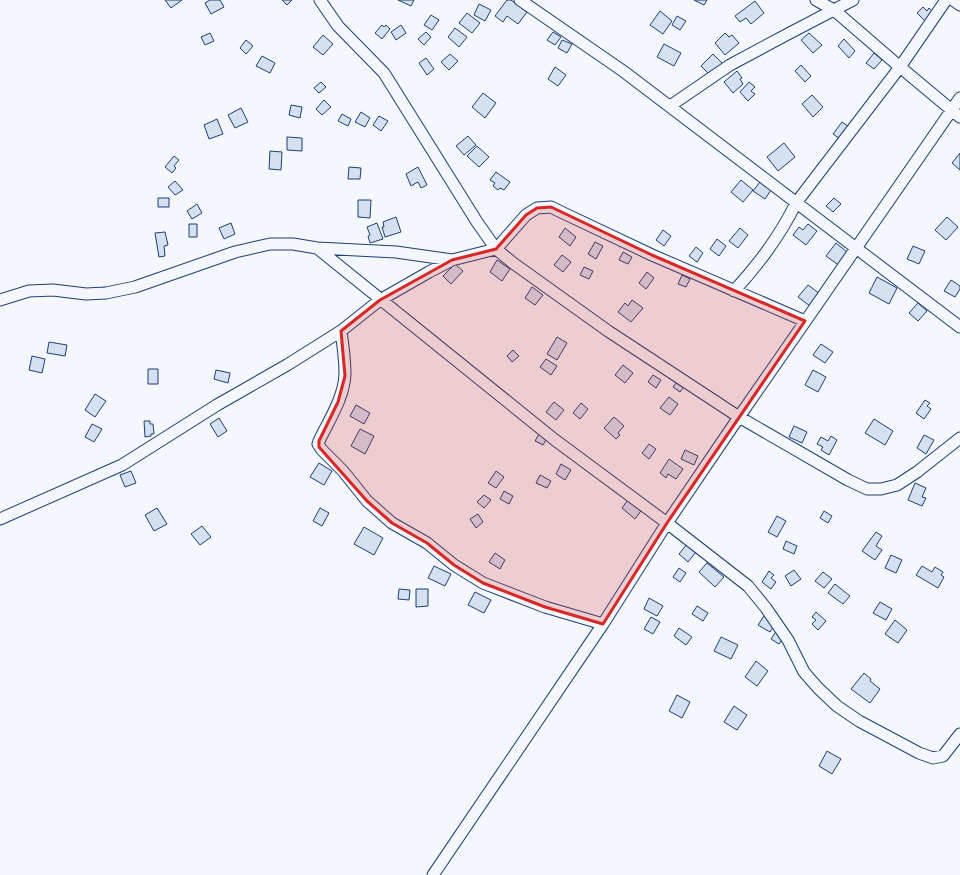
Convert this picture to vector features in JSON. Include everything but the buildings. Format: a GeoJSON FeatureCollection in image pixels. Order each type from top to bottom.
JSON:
{"type":"FeatureCollection","features":[{"type":"Feature","properties":{"kind":"street"},"geometry":{"type":"LineString","coordinates":[[320,0],[338,26],[384,73],[477,222],[496,249],[513,263],[608,331],[739,417],[848,480],[867,489],[881,489],[897,485],[917,472],[960,438]]}},
{"type":"Feature","properties":{"kind":"street"},"geometry":{"type":"LineString","coordinates":[[520,0],[623,71],[960,327]]}},
{"type":"Feature","properties":{"kind":"street"},"geometry":{"type":"LineString","coordinates":[[816,0],[834,10],[956,113]]}},
{"type":"Feature","properties":{"kind":"street"},"geometry":{"type":"LineString","coordinates":[[670,106],[730,65],[854,0]]}},
{"type":"Feature","properties":{"kind":"street"},"geometry":{"type":"LineString","coordinates":[[734,291],[777,238],[786,225],[796,203],[900,67],[946,0]]}},
{"type":"Feature","properties":{"kind":"street"},"geometry":{"type":"LineString","coordinates":[[953,0],[960,5]]}},
{"type":"Feature","properties":{"kind":"street"},"geometry":{"type":"LineString","coordinates":[[433,875],[603,624],[667,523],[739,417],[856,249],[956,113],[960,98]]}},
{"type":"Feature","properties":{"kind":"street"},"geometry":{"type":"LineString","coordinates":[[0,519],[122,466],[217,405],[287,365],[341,331],[380,300],[452,260],[496,249],[526,215],[537,208],[551,207],[652,256],[806,321]]}},
{"type":"Feature","properties":{"kind":"street"},"geometry":{"type":"LineString","coordinates":[[0,300],[29,291],[53,290],[86,294],[106,293],[134,287],[235,252],[270,244],[292,244],[317,248],[396,252],[452,260]]}},
{"type":"Feature","properties":{"kind":"street"},"geometry":{"type":"LineString","coordinates":[[317,248],[555,440],[667,523],[748,586],[775,620],[788,640],[804,672],[837,706],[859,721],[919,753],[933,758],[943,756],[960,734]]}},
{"type":"Feature","properties":{"kind":"street"},"geometry":{"type":"LineString","coordinates":[[341,331],[345,376],[338,402],[318,444],[367,501],[392,523],[427,543],[454,565],[483,583],[545,607],[603,624]]}},
{"type":"Feature","properties":{"kind":"highlighted area"},"geometry":{"type":"Polygon","coordinates":[[[551,207],[652,255],[805,321],[667,523],[603,624],[545,607],[483,583],[454,565],[427,543],[392,523],[367,501],[319,447],[319,441],[338,402],[345,376],[341,331],[380,300],[452,260],[496,249],[526,215],[537,208],[551,207]]]}}]}
